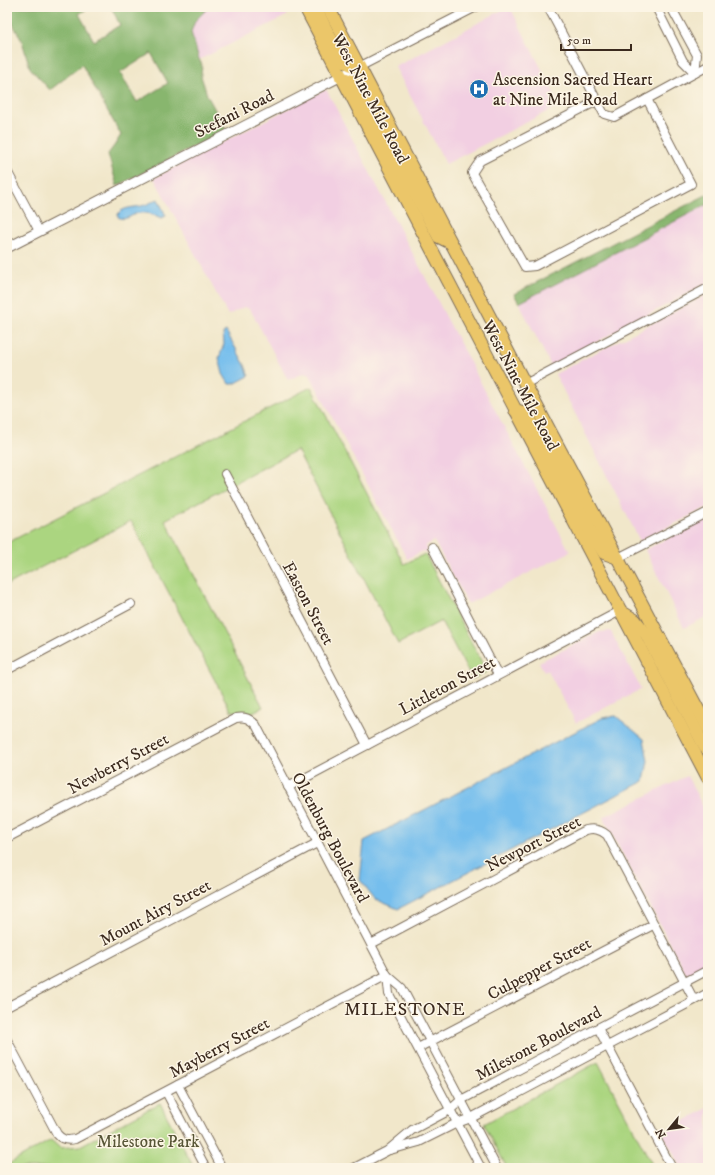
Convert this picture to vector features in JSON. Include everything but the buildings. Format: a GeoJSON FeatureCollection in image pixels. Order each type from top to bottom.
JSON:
{"type":"FeatureCollection","features":[{"type":"Feature","properties":{"kind":"main road","name":"West Nine Mile Road"},"geometry":{"type":"LineString","coordinates":[[305,7],[708,778]]}},
{"type":"Feature","properties":{"kind":"main road"},"geometry":{"type":"LineString","coordinates":[[315,7],[339,53],[345,61],[352,66],[359,67]]}},
{"type":"Feature","properties":{"kind":"main road","name":"West Nine Mile Road"},"geometry":{"type":"LineString","coordinates":[[328,7],[525,384],[708,728]]}},
{"type":"Feature","properties":{"kind":"main road"},"geometry":{"type":"LineString","coordinates":[[341,77],[354,82],[439,237],[452,244]]}},
{"type":"Feature","properties":{"kind":"main road"},"geometry":{"type":"LineString","coordinates":[[515,410],[526,413],[559,470],[592,534],[604,552],[618,558]]}},
{"type":"Feature","properties":{"kind":"main road"},"geometry":{"type":"LineString","coordinates":[[620,611],[635,620],[646,634],[705,747],[708,750]]}},
{"type":"Feature","properties":{"kind":"street","name":"Stefani Road"},"geometry":{"type":"LineString","coordinates":[[7,248],[476,7]]}},
{"type":"Feature","properties":{"kind":"street"},"geometry":{"type":"LineString","coordinates":[[548,7],[604,114],[614,117],[708,66]]}},
{"type":"Feature","properties":{"kind":"street"},"geometry":{"type":"LineString","coordinates":[[656,7],[683,61],[695,73]]}},
{"type":"Feature","properties":{"kind":"street"},"geometry":{"type":"LineString","coordinates":[[671,7],[697,55],[695,73]]}},
{"type":"Feature","properties":{"kind":"street"},"geometry":{"type":"LineString","coordinates":[[597,101],[480,161],[472,173],[525,267],[535,266],[691,184],[647,99]]}},
{"type":"Feature","properties":{"kind":"street"},"geometry":{"type":"LineString","coordinates":[[7,171],[39,231]]}},
{"type":"Feature","properties":{"kind":"street"},"geometry":{"type":"LineString","coordinates":[[525,384],[708,288]]}},
{"type":"Feature","properties":{"kind":"street","name":"Easton Street"},"geometry":{"type":"LineString","coordinates":[[225,474],[367,745]]}},
{"type":"Feature","properties":{"kind":"street"},"geometry":{"type":"LineString","coordinates":[[618,558],[708,512]]}},
{"type":"Feature","properties":{"kind":"street"},"geometry":{"type":"LineString","coordinates":[[432,547],[498,675]]}},
{"type":"Feature","properties":{"kind":"street"},"geometry":{"type":"LineString","coordinates":[[7,670],[132,604]]}},
{"type":"Feature","properties":{"kind":"street","name":"Littleton Street"},"geometry":{"type":"LineString","coordinates":[[288,787],[620,611]]}},
{"type":"Feature","properties":{"kind":"street","name":"Oldenburg Boulevard"},"geometry":{"type":"LineString","coordinates":[[244,717],[251,720],[256,725],[387,975],[401,987],[497,1168]]}},
{"type":"Feature","properties":{"kind":"street","name":"Newberry Street"},"geometry":{"type":"LineString","coordinates":[[7,838],[236,718],[244,717]]}},
{"type":"Feature","properties":{"kind":"street","name":"Newport Street"},"geometry":{"type":"LineString","coordinates":[[371,944],[591,828],[602,831],[607,835],[653,925],[694,1000]]}},
{"type":"Feature","properties":{"kind":"street","name":"Mount Airy Street"},"geometry":{"type":"LineString","coordinates":[[7,1007],[317,843]]}},
{"type":"Feature","properties":{"kind":"street","name":"Culpepper Street"},"geometry":{"type":"LineString","coordinates":[[418,1048],[653,925]]}},
{"type":"Feature","properties":{"kind":"street","name":"Milestone Boulevard"},"geometry":{"type":"LineString","coordinates":[[387,1151],[412,1130],[450,1110],[461,1100],[708,970]]}},
{"type":"Feature","properties":{"kind":"street","name":"Oldenburg Boulevard"},"geometry":{"type":"LineString","coordinates":[[387,975],[388,994],[481,1168]]}},
{"type":"Feature","properties":{"kind":"street","name":"Mayberry Street"},"geometry":{"type":"LineString","coordinates":[[7,1040],[57,1134],[64,1140],[70,1140],[75,1139],[166,1092],[387,975]]}},
{"type":"Feature","properties":{"kind":"street","name":"Milestone Boulevard"},"geometry":{"type":"LineString","coordinates":[[354,1168],[387,1151],[419,1142],[457,1122],[471,1118],[708,994]]}},
{"type":"Feature","properties":{"kind":"street"},"geometry":{"type":"LineString","coordinates":[[598,1028],[672,1168]]}},
{"type":"Feature","properties":{"kind":"street"},"geometry":{"type":"LineString","coordinates":[[178,1085],[222,1168]]}},
{"type":"Feature","properties":{"kind":"street"},"geometry":{"type":"LineString","coordinates":[[166,1092],[206,1168]]}},
{"type":"Feature","properties":{"kind":"shaded area"},"geometry":{"type":"Polygon","coordinates":[[[209,7],[283,7],[288,15],[199,60],[191,32],[195,21],[209,7]]]}},
{"type":"Feature","properties":{"kind":"shaded area","name":"Ascension Sacred Heart at Nine Mile Road"},"geometry":{"type":"Polygon","coordinates":[[[510,7],[560,105],[446,164],[395,67],[510,7]]]}},
{"type":"Feature","properties":{"kind":"shaded area"},"geometry":{"type":"Polygon","coordinates":[[[326,89],[570,552],[468,604],[434,541],[425,546],[428,552],[423,551],[407,559],[310,375],[304,373],[288,380],[250,309],[244,307],[228,315],[154,178],[326,89]]]}},
{"type":"Feature","properties":{"kind":"shaded area"},"geometry":{"type":"Polygon","coordinates":[[[708,204],[708,283],[551,366],[519,303],[708,204]]]}},
{"type":"Feature","properties":{"kind":"shaded area"},"geometry":{"type":"Polygon","coordinates":[[[708,294],[708,507],[640,541],[555,374],[708,294]]]}},
{"type":"Feature","properties":{"kind":"shaded area"},"geometry":{"type":"Polygon","coordinates":[[[708,517],[708,616],[684,628],[645,550],[708,517]]]}},
{"type":"Feature","properties":{"kind":"shaded area"},"geometry":{"type":"Polygon","coordinates":[[[610,631],[641,689],[576,723],[548,671],[544,671],[539,662],[599,632],[610,631]]]}},
{"type":"Feature","properties":{"kind":"shaded area"},"geometry":{"type":"Polygon","coordinates":[[[687,776],[708,816],[708,964],[687,976],[603,817],[687,776]]]}},
{"type":"Feature","properties":{"kind":"shaded area"},"geometry":{"type":"Polygon","coordinates":[[[708,1108],[708,1168],[682,1168],[662,1133],[708,1108]]]}},
{"type":"Feature","properties":{"kind":"green space"},"geometry":{"type":"Polygon","coordinates":[[[7,7],[90,7],[79,14],[94,41],[120,25],[111,7],[209,7],[195,21],[191,32],[202,65],[201,76],[207,95],[226,130],[117,186],[108,154],[121,135],[82,65],[50,90],[30,68],[22,41],[7,13],[7,7]],[[151,53],[120,73],[137,102],[168,83],[151,53]]]}},
{"type":"Feature","properties":{"kind":"green space"},"geometry":{"type":"Polygon","coordinates":[[[708,194],[708,204],[519,303],[514,294],[708,194]]]}},
{"type":"Feature","properties":{"kind":"green space"},"geometry":{"type":"Polygon","coordinates":[[[311,387],[404,564],[425,554],[487,672],[472,679],[441,621],[398,644],[297,450],[165,520],[263,707],[251,713],[231,711],[131,521],[7,585],[7,543],[311,387]]]}},
{"type":"Feature","properties":{"kind":"green space"},"geometry":{"type":"Polygon","coordinates":[[[598,1062],[654,1168],[507,1168],[484,1124],[598,1062]]]}},
{"type":"Feature","properties":{"kind":"green space","name":"Milestone Park"},"geometry":{"type":"Polygon","coordinates":[[[160,1103],[194,1168],[7,1168],[7,1165],[51,1140],[60,1148],[80,1146],[160,1103]]]}},
{"type":"Feature","properties":{"kind":"water"},"geometry":{"type":"Polygon","coordinates":[[[158,199],[166,216],[161,218],[151,214],[142,213],[124,219],[118,217],[118,214],[123,210],[145,205],[158,199]]]}},
{"type":"Feature","properties":{"kind":"water"},"geometry":{"type":"Polygon","coordinates":[[[226,331],[245,365],[249,376],[234,384],[229,384],[223,374],[219,358],[224,344],[223,333],[226,331]]]}},
{"type":"Feature","properties":{"kind":"water"},"geometry":{"type":"Polygon","coordinates":[[[616,716],[644,739],[648,761],[644,781],[398,909],[375,899],[360,880],[364,841],[602,718],[616,716]]]}},
{"type":"Feature","properties":{"kind":"place","name":"Ascension Sacred Heart at Nine Mile Road"},"geometry":{"type":"Point","coordinates":[479,89]}},
{"type":"Feature","properties":{"kind":"district","name":"MILESTONE"},"geometry":{"type":"Point","coordinates":[405,1009]}}]}
